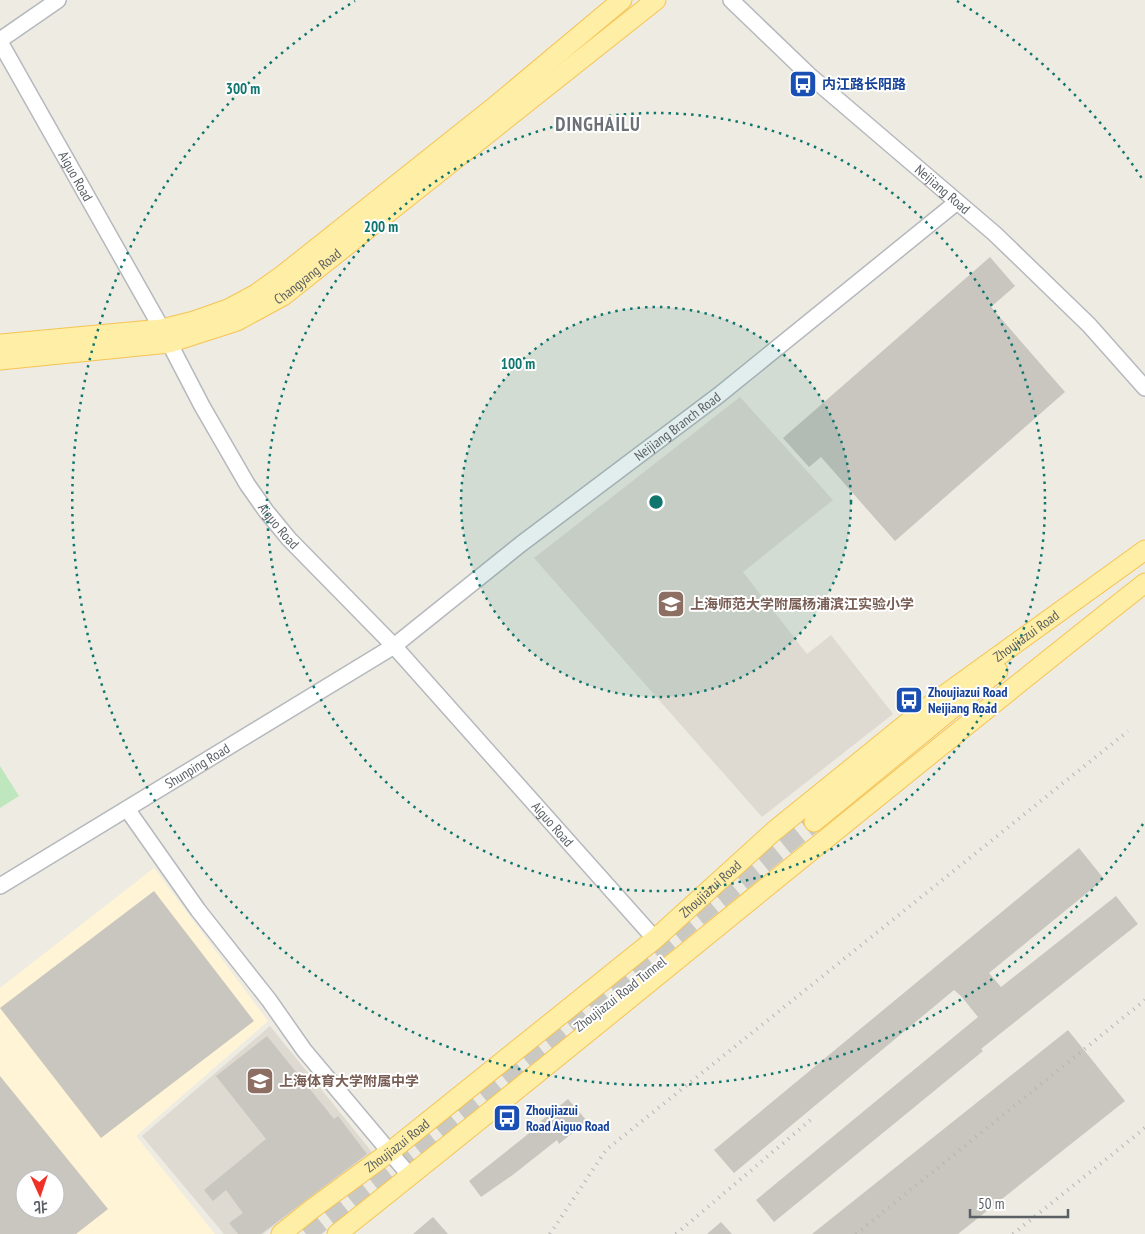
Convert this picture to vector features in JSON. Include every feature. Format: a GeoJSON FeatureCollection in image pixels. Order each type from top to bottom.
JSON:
{"type":"FeatureCollection","features":[{"type":"Feature","properties":{"kind":"main road","name":"Changyang Road"},"geometry":{"type":"LineString","coordinates":[[0,344],[166,336],[194,321],[228,309],[256,294],[284,274],[494,107],[622,0]]}},
{"type":"Feature","properties":{"kind":"main road","name":"Changyang Road"},"geometry":{"type":"LineString","coordinates":[[0,360],[166,336],[237,321],[283,296],[656,0]]}},
{"type":"Feature","properties":{"kind":"main road"},"geometry":{"type":"LineString","coordinates":[[814,822],[1140,554]]}},
{"type":"Feature","properties":{"kind":"main road","name":"Zhoujiazui Road"},"geometry":{"type":"LineString","coordinates":[[281,1234],[391,1151],[655,939],[774,831],[922,711],[1140,554]]}},
{"type":"Feature","properties":{"kind":"main road"},"geometry":{"type":"LineString","coordinates":[[337,1234],[820,842],[1145,583]]}},
{"type":"Feature","properties":{"kind":"main road","name":"Zhoujiazui Road Tunnel"},"geometry":{"type":"LineString","coordinates":[[424,1151],[706,927],[820,842]]}},
{"type":"Feature","properties":{"kind":"street"},"geometry":{"type":"LineString","coordinates":[[0,41],[58,0]]}},
{"type":"Feature","properties":{"kind":"street","name":"Neijiang Road"},"geometry":{"type":"LineString","coordinates":[[731,0],[809,75],[994,234],[1089,324],[1145,388]]}},
{"type":"Feature","properties":{"kind":"street","name":"Aiguo Road"},"geometry":{"type":"LineString","coordinates":[[0,41],[166,336],[202,406],[247,484],[266,511],[289,539],[394,646],[655,939]]}},
{"type":"Feature","properties":{"kind":"street","name":"Neijiang Branch Road"},"geometry":{"type":"LineString","coordinates":[[394,646],[521,544],[719,395],[957,202]]}},
{"type":"Feature","properties":{"kind":"street","name":"Shunping Road"},"geometry":{"type":"LineString","coordinates":[[0,886],[394,646]]}},
{"type":"Feature","properties":{"kind":"street"},"geometry":{"type":"LineString","coordinates":[[127,809],[198,910],[269,1000],[304,1050],[391,1151],[410,1176]]}},
{"type":"Feature","properties":{"kind":"shaded area","name":"上海师范大学附属杨浦滨江实验小学"},"geometry":{"type":"Polygon","coordinates":[[[740,397],[833,500],[743,572],[807,654],[831,635],[893,714],[762,817],[534,558],[740,397]]]}},
{"type":"Feature","properties":{"kind":"shaded area"},"geometry":{"type":"Polygon","coordinates":[[[154,868],[268,1021],[136,1136],[215,1234],[0,1234],[0,988],[154,868]]]}},
{"type":"Feature","properties":{"kind":"shaded area","name":"上海体育大学附属中学"},"geometry":{"type":"Polygon","coordinates":[[[270,1026],[372,1152],[263,1234],[224,1234],[142,1136],[270,1026]]]}},
{"type":"Feature","properties":{"kind":"green space"},"geometry":{"type":"Polygon","coordinates":[[[0,766],[19,796],[0,808],[0,766]]]}},
{"type":"Feature","properties":{"kind":"building"},"geometry":{"type":"Polygon","coordinates":[[[990,257],[1015,286],[991,307],[1065,392],[895,541],[821,457],[809,467],[783,438],[990,257]]]}},
{"type":"Feature","properties":{"kind":"building"},"geometry":{"type":"Polygon","coordinates":[[[1079,848],[1104,879],[989,973],[1001,987],[1116,896],[1138,924],[981,1049],[983,1051],[774,1222],[756,1200],[978,1017],[961,996],[954,990],[734,1173],[714,1150],[1079,848]]]}},
{"type":"Feature","properties":{"kind":"building"},"geometry":{"type":"Polygon","coordinates":[[[154,891],[254,1021],[101,1138],[0,1008],[154,891]]]}},
{"type":"Feature","properties":{"kind":"building"},"geometry":{"type":"Polygon","coordinates":[[[1068,1030],[1125,1101],[958,1234],[812,1234],[1068,1030]]]}},
{"type":"Feature","properties":{"kind":"building"},"geometry":{"type":"Polygon","coordinates":[[[267,1036],[334,1119],[338,1116],[367,1154],[261,1234],[238,1234],[229,1223],[243,1213],[226,1190],[213,1201],[204,1190],[266,1139],[216,1076],[267,1036]]]}},
{"type":"Feature","properties":{"kind":"building"},"geometry":{"type":"Polygon","coordinates":[[[0,1076],[108,1209],[76,1234],[0,1234],[0,1076]]]}},
{"type":"Feature","properties":{"kind":"building"},"geometry":{"type":"Polygon","coordinates":[[[568,1099],[587,1121],[559,1144],[557,1140],[481,1197],[469,1181],[542,1123],[541,1121],[568,1099]]]}},
{"type":"Feature","properties":{"kind":"building"},"geometry":{"type":"Polygon","coordinates":[[[433,1217],[448,1234],[413,1234],[433,1217]]]}},
{"type":"Feature","properties":{"kind":"building"},"geometry":{"type":"Polygon","coordinates":[[[721,1222],[732,1234],[707,1234],[721,1222]]]}},
{"type":"Feature","properties":{"kind":"tunnel"},"geometry":{"type":"LineString","coordinates":[[306,1234],[418,1146],[814,822]]}},
{"type":"Feature","properties":{"kind":"railway"},"geometry":{"type":"LineString","coordinates":[[550,1234],[606,1150],[1128,731]]}},
{"type":"Feature","properties":{"kind":"railway"},"geometry":{"type":"LineString","coordinates":[[856,1234],[1145,1000]]}},
{"type":"Feature","properties":{"kind":"railway"},"geometry":{"type":"LineString","coordinates":[[676,1234],[814,1117]]}},
{"type":"Feature","properties":{"kind":"railway"},"geometry":{"type":"LineString","coordinates":[[1013,1234],[1145,1128]]}},
{"type":"Feature","properties":{"kind":"place","name":"内江路长阳路"},"geometry":{"type":"Point","coordinates":[803,84]}},
{"type":"Feature","properties":{"kind":"place","name":"上海师范大学附属杨浦滨江实验小学"},"geometry":{"type":"Point","coordinates":[671,604]}},
{"type":"Feature","properties":{"kind":"place","name":"Zhoujiazui Road Neijiang Road"},"geometry":{"type":"Point","coordinates":[909,700]}},
{"type":"Feature","properties":{"kind":"place","name":"上海体育大学附属中学"},"geometry":{"type":"Point","coordinates":[260,1081]}},
{"type":"Feature","properties":{"kind":"place","name":"Zhoujiazui Road Aiguo Road"},"geometry":{"type":"Point","coordinates":[507,1118]}},
{"type":"Feature","properties":{"kind":"district","name":"DINGHAILU"},"geometry":{"type":"Point","coordinates":[598,124]}}]}
